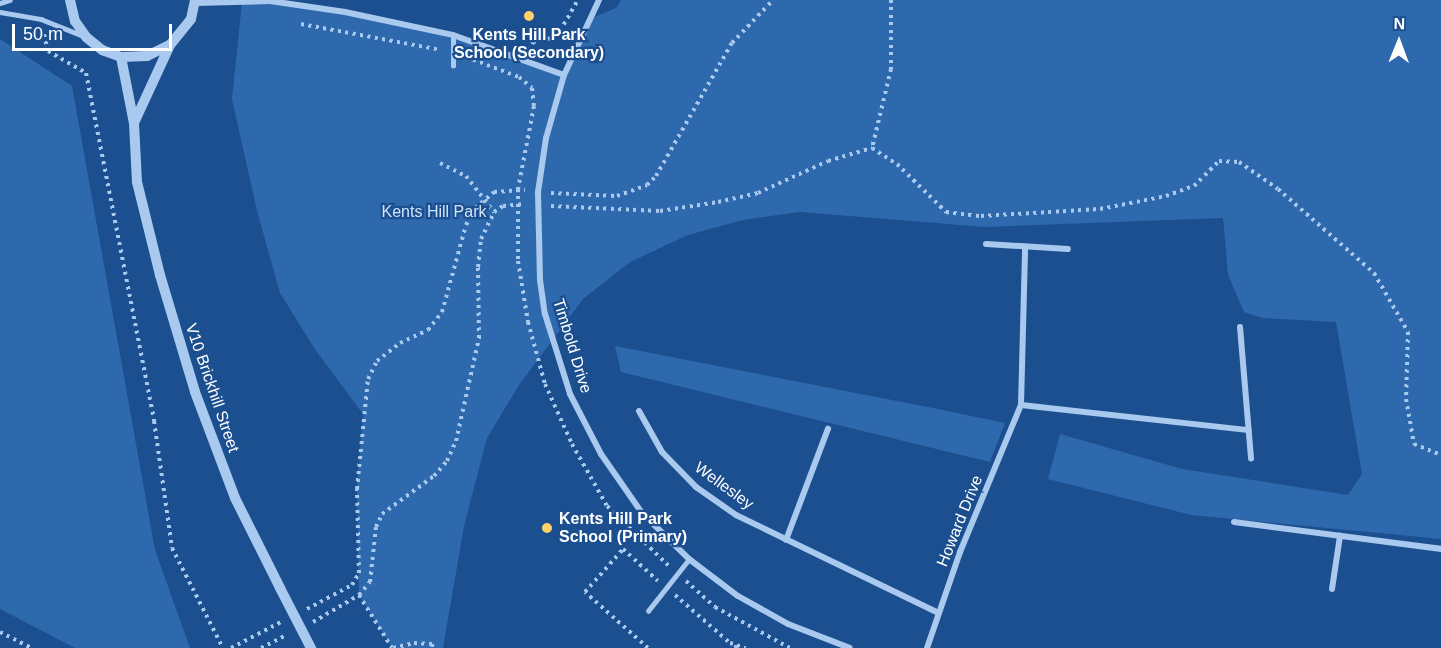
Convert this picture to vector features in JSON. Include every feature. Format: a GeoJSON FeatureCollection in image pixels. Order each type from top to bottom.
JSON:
{"type":"FeatureCollection","features":[{"type":"Feature","properties":{"kind":"street"},"geometry":{"type":"LineString","coordinates":[[70,0],[75,21],[86,37],[102,50],[121,57],[147,56],[170,45],[187,27],[195,2],[269,1],[345,12],[453,35],[564,75]]}},
{"type":"Feature","properties":{"kind":"street","name":"Timbold Drive"},"geometry":{"type":"LineString","coordinates":[[598,0],[564,75],[546,138],[537,204],[540,280],[545,314],[570,394],[601,454],[642,513],[688,559],[738,596],[788,624],[850,648]]}},
{"type":"Feature","properties":{"kind":"street","name":"V10 Brickhill Street"},"geometry":{"type":"LineString","coordinates":[[134,123],[170,45]]}},
{"type":"Feature","properties":{"kind":"street","name":"V10 Brickhill Street"},"geometry":{"type":"LineString","coordinates":[[121,57],[134,123],[137,182],[195,392],[235,498],[311,648]]}},
{"type":"Feature","properties":{"kind":"street"},"geometry":{"type":"LineString","coordinates":[[986,244],[1068,249]]}},
{"type":"Feature","properties":{"kind":"street","name":"Howard Drive"},"geometry":{"type":"LineString","coordinates":[[927,648],[1021,405],[1025,247]]}},
{"type":"Feature","properties":{"kind":"street"},"geometry":{"type":"LineString","coordinates":[[1240,327],[1251,459]]}},
{"type":"Feature","properties":{"kind":"street"},"geometry":{"type":"LineString","coordinates":[[1021,405],[1249,430]]}},
{"type":"Feature","properties":{"kind":"street","name":"Wellesley"},"geometry":{"type":"LineString","coordinates":[[639,411],[663,452],[696,487],[736,515],[939,613]]}},
{"type":"Feature","properties":{"kind":"street"},"geometry":{"type":"LineString","coordinates":[[786,540],[828,429]]}},
{"type":"Feature","properties":{"kind":"street"},"geometry":{"type":"LineString","coordinates":[[1234,522],[1441,549]]}},
{"type":"Feature","properties":{"kind":"street"},"geometry":{"type":"LineString","coordinates":[[1332,589],[1340,536]]}},
{"type":"Feature","properties":{"kind":"lane"},"geometry":{"type":"LineString","coordinates":[[0,3],[10,0]]}},
{"type":"Feature","properties":{"kind":"lane"},"geometry":{"type":"LineString","coordinates":[[0,12],[40,19],[86,37]]}},
{"type":"Feature","properties":{"kind":"lane"},"geometry":{"type":"LineString","coordinates":[[453,35],[453,66]]}},
{"type":"Feature","properties":{"kind":"lane"},"geometry":{"type":"LineString","coordinates":[[648,611],[688,559]]}},
{"type":"Feature","properties":{"kind":"path"},"geometry":{"type":"LineString","coordinates":[[519,77],[533,42],[552,38],[560,31],[578,0]]}},
{"type":"Feature","properties":{"kind":"path"},"geometry":{"type":"LineString","coordinates":[[301,612],[352,585],[359,573],[357,489],[368,379],[377,361],[400,343],[428,330],[442,312],[466,225],[484,199],[494,192],[518,189],[617,196],[647,185],[656,176],[732,43],[774,0]]}},
{"type":"Feature","properties":{"kind":"path"},"geometry":{"type":"LineString","coordinates":[[872,148],[890,77],[891,0]]}},
{"type":"Feature","properties":{"kind":"path"},"geometry":{"type":"LineString","coordinates":[[40,19],[48,51],[86,73],[154,421],[172,548],[223,648]]}},
{"type":"Feature","properties":{"kind":"path"},"geometry":{"type":"LineString","coordinates":[[433,648],[432,644],[414,643],[392,648],[358,595],[370,582],[376,527],[382,514],[434,476],[456,441],[478,338],[481,239],[494,212],[517,203],[660,211],[706,204],[758,193],[828,161],[872,148],[897,164],[946,212],[981,216],[1100,209],[1166,196],[1194,186],[1219,161],[1239,162],[1278,189],[1374,273],[1408,332],[1406,399],[1414,444],[1441,455]]}},
{"type":"Feature","properties":{"kind":"path"},"geometry":{"type":"LineString","coordinates":[[440,163],[466,176],[494,212]]}},
{"type":"Feature","properties":{"kind":"path"},"geometry":{"type":"LineString","coordinates":[[603,570],[585,592],[648,648]]}},
{"type":"Feature","properties":{"kind":"path"},"geometry":{"type":"LineString","coordinates":[[231,648],[291,618]]}},
{"type":"Feature","properties":{"kind":"path"},"geometry":{"type":"LineString","coordinates":[[0,632],[31,648]]}},
{"type":"Feature","properties":{"kind":"path"},"geometry":{"type":"LineString","coordinates":[[735,648],[737,645],[744,648]]}},
{"type":"Feature","properties":{"kind":"green space","name":"Kents Hill Park"},"geometry":{"type":"Polygon","coordinates":[[[621,0],[1441,0],[1441,539],[1191,515],[1048,479],[1060,434],[1182,469],[1348,495],[1362,474],[1336,322],[1263,318],[1244,312],[1228,275],[1223,218],[985,227],[800,212],[743,220],[688,235],[630,262],[583,299],[519,385],[487,438],[464,526],[443,648],[392,648],[359,595],[357,489],[363,414],[314,348],[280,293],[257,211],[232,99],[242,2],[270,1],[345,12],[453,35],[563,75],[587,20],[616,8],[621,0]]]}},
{"type":"Feature","properties":{"kind":"green space"},"geometry":{"type":"Polygon","coordinates":[[[0,39],[72,86],[155,550],[190,648],[75,648],[0,609],[0,39]]]}},
{"type":"Feature","properties":{"kind":"green space"},"geometry":{"type":"Polygon","coordinates":[[[615,346],[1005,423],[990,462],[621,372],[615,346]]]}},
{"type":"Feature","properties":{"kind":"place","name":"Kents Hill Park School (Secondary)"},"geometry":{"type":"Point","coordinates":[529,16]}},
{"type":"Feature","properties":{"kind":"place","name":"Kents Hill Park School (Primary)"},"geometry":{"type":"Point","coordinates":[547,528]}}]}
